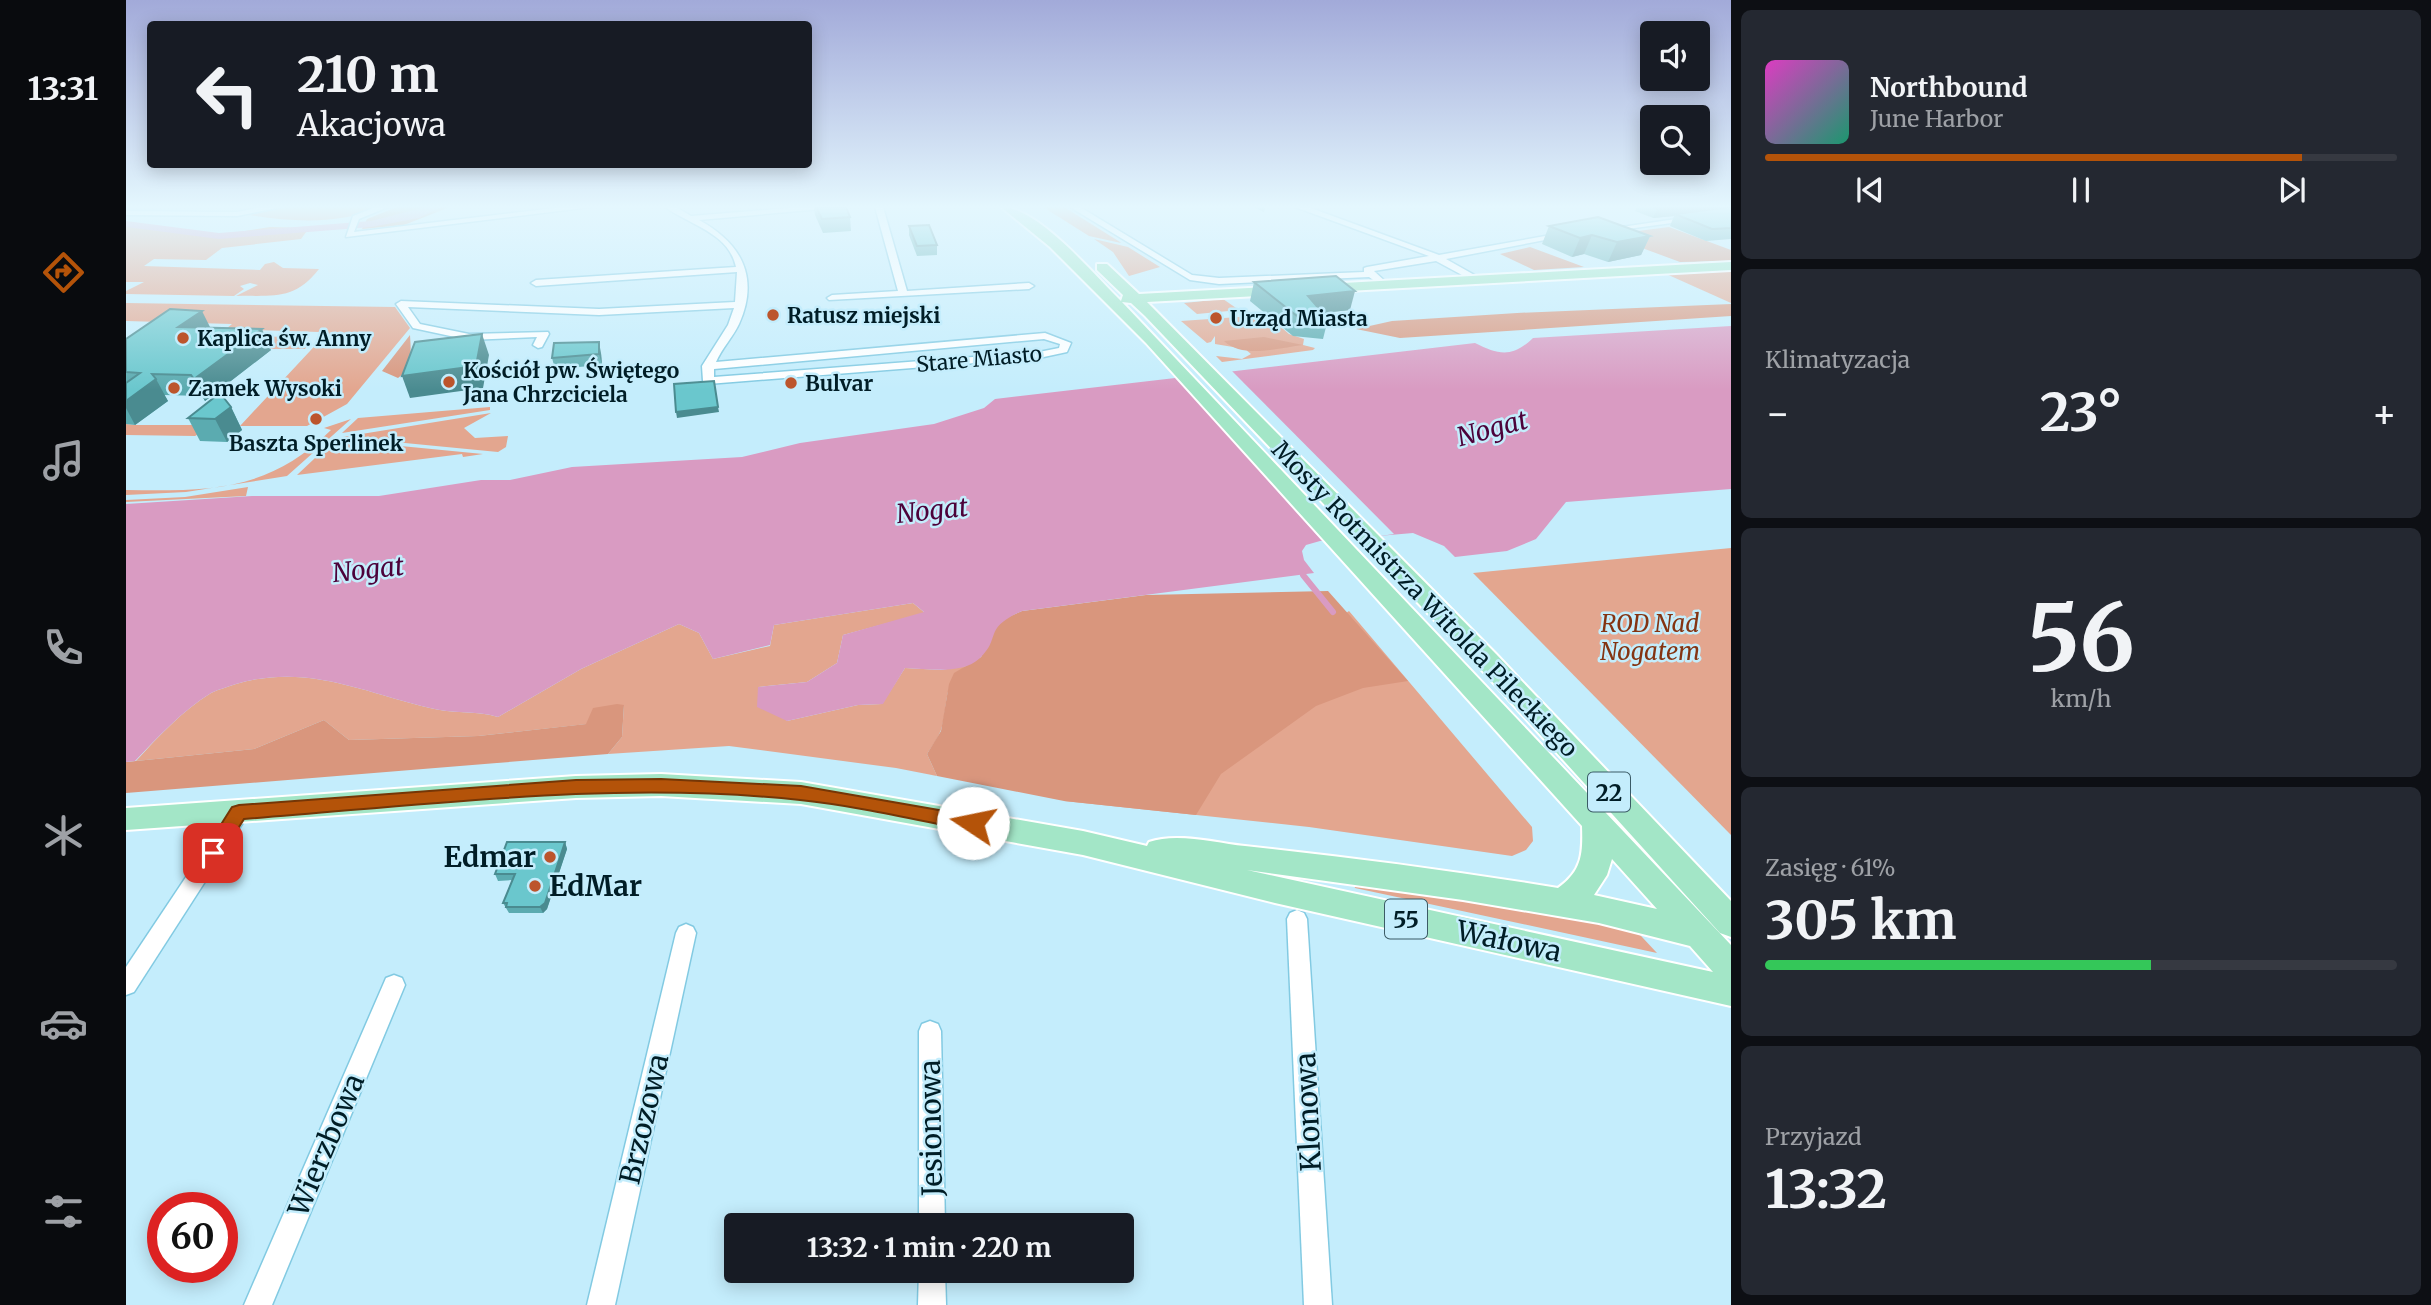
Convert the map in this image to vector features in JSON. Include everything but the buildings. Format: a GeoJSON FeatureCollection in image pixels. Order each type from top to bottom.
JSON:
{"type":"FeatureCollection","features":[{"type":"Feature","properties":{"kind":"main road","name":"22"},"geometry":{"type":"LineString","coordinates":[[1079,268],[1110,298]]}},
{"type":"Feature","properties":{"kind":"main road","name":"22"},"geometry":{"type":"LineString","coordinates":[[1102,268],[1133,297]]}},
{"type":"Feature","properties":{"kind":"main road"},"geometry":{"type":"LineString","coordinates":[[1110,298],[1288,288],[1376,279],[1475,279],[1694,268]]}},
{"type":"Feature","properties":{"kind":"main road","name":"Mosty Rotmistrza Witolda Pileckiego"},"geometry":{"type":"LineString","coordinates":[[1133,297],[1487,660],[1731,923]]}},
{"type":"Feature","properties":{"kind":"main road","name":"Mosty Rotmistrza Witolda Pileckiego"},"geometry":{"type":"LineString","coordinates":[[1110,298],[1152,340],[1596,820]]}},
{"type":"Feature","properties":{"kind":"main road","name":"Wałowa"},"geometry":{"type":"LineString","coordinates":[[126,819],[576,787],[741,788],[866,802],[1083,843],[1275,890],[1731,991]]}},
{"type":"Feature","properties":{"kind":"main road","name":"22"},"geometry":{"type":"LineString","coordinates":[[1596,820],[1716,939],[1731,968]]}},
{"type":"Feature","properties":{"kind":"main road"},"geometry":{"type":"LineString","coordinates":[[1565,901],[1578,892],[1595,870],[1599,858],[1596,820]]}},
{"type":"Feature","properties":{"kind":"main road","name":"Wałowa"},"geometry":{"type":"LineString","coordinates":[[1083,843],[1261,858],[1565,901],[1642,917],[1716,939]]}},
{"type":"Feature","properties":{"kind":"street"},"geometry":{"type":"LineString","coordinates":[[896,268],[903,293]]}},
{"type":"Feature","properties":{"kind":"street"},"geometry":{"type":"LineString","coordinates":[[1172,268],[1184,275],[1219,281],[1376,279]]}},
{"type":"Feature","properties":{"kind":"street"},"geometry":{"type":"LineString","coordinates":[[1376,279],[1367,270],[1380,268]]}},
{"type":"Feature","properties":{"kind":"street"},"geometry":{"type":"LineString","coordinates":[[1457,268],[1475,279]]}},
{"type":"Feature","properties":{"kind":"street"},"geometry":{"type":"LineString","coordinates":[[536,283],[743,269],[735,323],[707,366]]}},
{"type":"Feature","properties":{"kind":"street"},"geometry":{"type":"LineString","coordinates":[[832,298],[1029,286]]}},
{"type":"Feature","properties":{"kind":"street"},"geometry":{"type":"LineString","coordinates":[[538,345],[544,334],[469,337],[417,326],[401,304],[599,312],[739,305]]}},
{"type":"Feature","properties":{"kind":"street","name":"Stare Miasto"},"geometry":{"type":"LineString","coordinates":[[1045,336],[1066,343],[1063,350],[1039,355],[734,380],[708,381],[707,366],[1045,336]]}},
{"type":"Feature","properties":{"kind":"street"},"geometry":{"type":"LineString","coordinates":[[126,985],[239,813]]}},
{"type":"Feature","properties":{"kind":"street","name":"Klonowa"},"geometry":{"type":"LineString","coordinates":[[1297,919],[1318,1305]]}},
{"type":"Feature","properties":{"kind":"street","name":"Brzozowa"},"geometry":{"type":"LineString","coordinates":[[601,1305],[686,933]]}},
{"type":"Feature","properties":{"kind":"street","name":"Wierzbowa"},"geometry":{"type":"LineString","coordinates":[[258,1305],[394,985]]}},
{"type":"Feature","properties":{"kind":"street","name":"Jesionowa"},"geometry":{"type":"LineString","coordinates":[[930,1031],[932,1213]]}},
{"type":"Feature","properties":{"kind":"street"},"geometry":{"type":"LineString","coordinates":[[932,1283],[932,1305]]}},
{"type":"Feature","properties":{"kind":"green space"},"geometry":{"type":"Polygon","coordinates":[[[126,268],[319,269],[301,287],[272,295],[236,296],[258,285],[250,283],[240,286],[244,289],[234,296],[126,294],[126,291],[144,282],[126,282],[126,268]]]}},
{"type":"Feature","properties":{"kind":"green space"},"geometry":{"type":"Polygon","coordinates":[[[1124,268],[1157,268],[1129,276],[1124,268]]]}},
{"type":"Feature","properties":{"kind":"green space"},"geometry":{"type":"Polygon","coordinates":[[[1731,269],[1731,303],[1664,273],[1731,269]]]}},
{"type":"Feature","properties":{"kind":"green space"},"geometry":{"type":"Polygon","coordinates":[[[1223,299],[1239,310],[1197,314],[1184,303],[1223,299]]]}},
{"type":"Feature","properties":{"kind":"green space"},"geometry":{"type":"Polygon","coordinates":[[[126,303],[395,307],[410,328],[347,404],[307,426],[240,426],[324,336],[319,332],[226,329],[232,324],[126,321],[126,303]]]}},
{"type":"Feature","properties":{"kind":"green space"},"geometry":{"type":"Polygon","coordinates":[[[1267,315],[1289,334],[1304,339],[1303,345],[1315,348],[1313,350],[1222,362],[1216,356],[1242,359],[1251,354],[1245,349],[1215,344],[1215,336],[1207,343],[1181,321],[1267,315]]]}},
{"type":"Feature","properties":{"kind":"green space"},"geometry":{"type":"Polygon","coordinates":[[[202,336],[309,337],[306,340],[310,341],[305,349],[264,349],[202,336]]]}},
{"type":"Feature","properties":{"kind":"green space"},"geometry":{"type":"Polygon","coordinates":[[[490,407],[490,410],[342,433],[358,418],[490,407]]]}},
{"type":"Feature","properties":{"kind":"green space"},"geometry":{"type":"Polygon","coordinates":[[[491,413],[464,428],[475,438],[508,436],[506,447],[498,452],[343,437],[491,413]]]}},
{"type":"Feature","properties":{"kind":"green space"},"geometry":{"type":"Polygon","coordinates":[[[351,419],[287,476],[186,492],[126,495],[126,490],[211,488],[261,476],[284,466],[308,450],[331,430],[324,428],[351,419]]]}},
{"type":"Feature","properties":{"kind":"green space"},"geometry":{"type":"Polygon","coordinates":[[[126,424],[214,425],[195,436],[126,435],[126,424]]]}},
{"type":"Feature","properties":{"kind":"green space"},"geometry":{"type":"Polygon","coordinates":[[[339,440],[483,454],[463,457],[462,454],[297,475],[331,443],[339,440]]]}},
{"type":"Feature","properties":{"kind":"green space"},"geometry":{"type":"Polygon","coordinates":[[[248,487],[246,496],[126,502],[185,497],[248,487]]]}},
{"type":"Feature","properties":{"kind":"green space","name":"ROD Nad Nogatem"},"geometry":{"type":"Polygon","coordinates":[[[1731,548],[1731,835],[1473,573],[1731,548]]]}},
{"type":"Feature","properties":{"kind":"green space"},"geometry":{"type":"Polygon","coordinates":[[[913,603],[925,613],[843,635],[837,663],[807,682],[758,687],[787,721],[858,705],[882,704],[905,668],[941,670],[966,666],[953,679],[941,730],[927,754],[937,776],[729,746],[608,754],[622,737],[624,705],[587,724],[478,736],[349,740],[324,720],[254,749],[136,761],[162,733],[200,700],[236,684],[262,678],[310,678],[438,710],[498,717],[581,669],[679,624],[699,633],[713,659],[770,646],[774,625],[913,603]]]}},
{"type":"Feature","properties":{"kind":"green space"},"geometry":{"type":"Polygon","coordinates":[[[1349,611],[1532,827],[1533,841],[1526,850],[1512,856],[1309,827],[1064,801],[1349,611]]]}},
{"type":"Feature","properties":{"kind":"green space"},"geometry":{"type":"Polygon","coordinates":[[[1353,878],[1627,921],[1657,953],[1355,888],[1353,878]]]}},
{"type":"Feature","properties":{"kind":"shaded area"},"geometry":{"type":"Polygon","coordinates":[[[1530,268],[1569,268],[1534,270],[1530,268]]]}},
{"type":"Feature","properties":{"kind":"shaded area"},"geometry":{"type":"Polygon","coordinates":[[[1731,304],[1731,316],[1400,338],[1356,329],[1392,321],[1731,304]]]}},
{"type":"Feature","properties":{"kind":"shaded area"},"geometry":{"type":"Polygon","coordinates":[[[410,335],[410,359],[403,374],[398,378],[382,371],[410,335]]]}},
{"type":"Feature","properties":{"kind":"shaded area"},"geometry":{"type":"Polygon","coordinates":[[[1264,337],[1303,345],[1251,351],[1241,350],[1224,341],[1264,337]]]}},
{"type":"Feature","properties":{"kind":"shaded area"},"geometry":{"type":"Polygon","coordinates":[[[1328,591],[1408,681],[1363,688],[1316,706],[1221,774],[1196,815],[1064,801],[937,776],[927,754],[941,731],[949,684],[954,673],[981,657],[999,621],[1022,611],[1146,595],[1328,591]]]}},
{"type":"Feature","properties":{"kind":"shaded area"},"geometry":{"type":"Polygon","coordinates":[[[624,705],[622,737],[608,754],[126,793],[126,762],[254,749],[324,720],[349,740],[478,736],[586,724],[593,708],[624,705]]]}},
{"type":"Feature","properties":{"kind":"water","name":"Nogat"},"geometry":{"type":"Polygon","coordinates":[[[1731,326],[1731,489],[1566,502],[1536,539],[1507,551],[1455,557],[1444,546],[1413,533],[1320,541],[1306,545],[1302,551],[1304,560],[1314,573],[1022,611],[997,628],[986,651],[973,663],[944,670],[905,668],[883,704],[858,705],[787,721],[757,707],[758,687],[807,682],[837,663],[843,635],[924,612],[913,603],[774,625],[770,645],[713,659],[699,633],[679,624],[581,669],[498,717],[438,710],[310,678],[262,678],[211,693],[162,733],[135,761],[126,762],[126,504],[252,496],[379,496],[481,480],[510,480],[572,467],[742,457],[800,443],[934,424],[984,408],[995,399],[1475,343],[1498,352],[1512,352],[1533,338],[1731,326]]]}},
{"type":"Feature","properties":{"kind":"pier"},"geometry":{"type":"Polygon","coordinates":[[[1227,366],[1394,534],[1325,544],[1172,373],[1227,366]]]}},
{"type":"Feature","properties":{"kind":"waterway"},"geometry":{"type":"LineString","coordinates":[[1303,575],[1333,612]]}},
{"type":"Feature","properties":{"kind":"place","name":"Ratusz miejski"},"geometry":{"type":"Point","coordinates":[773,315]}},
{"type":"Feature","properties":{"kind":"place","name":"Urząd Miasta"},"geometry":{"type":"Point","coordinates":[1216,318]}},
{"type":"Feature","properties":{"kind":"place","name":"Kaplica św. Anny"},"geometry":{"type":"Point","coordinates":[183,338]}},
{"type":"Feature","properties":{"kind":"place","name":"Kościół pw. Świętego Jana Chrzciciela"},"geometry":{"type":"Point","coordinates":[449,382]}},
{"type":"Feature","properties":{"kind":"place","name":"Bulvar"},"geometry":{"type":"Point","coordinates":[791,383]}},
{"type":"Feature","properties":{"kind":"place","name":"Zamek Wysoki"},"geometry":{"type":"Point","coordinates":[174,388]}},
{"type":"Feature","properties":{"kind":"place","name":"Baszta Sperlinek"},"geometry":{"type":"Point","coordinates":[316,419]}},
{"type":"Feature","properties":{"kind":"place","name":"Edmar"},"geometry":{"type":"Point","coordinates":[550,857]}},
{"type":"Feature","properties":{"kind":"place","name":"EdMar"},"geometry":{"type":"Point","coordinates":[535,886]}},
{"type":"Feature","properties":{"kind":"route"},"geometry":{"type":"LineString","coordinates":[[213,853],[239,813],[576,787],[661,785],[801,793],[866,802],[973,823]]}}]}
